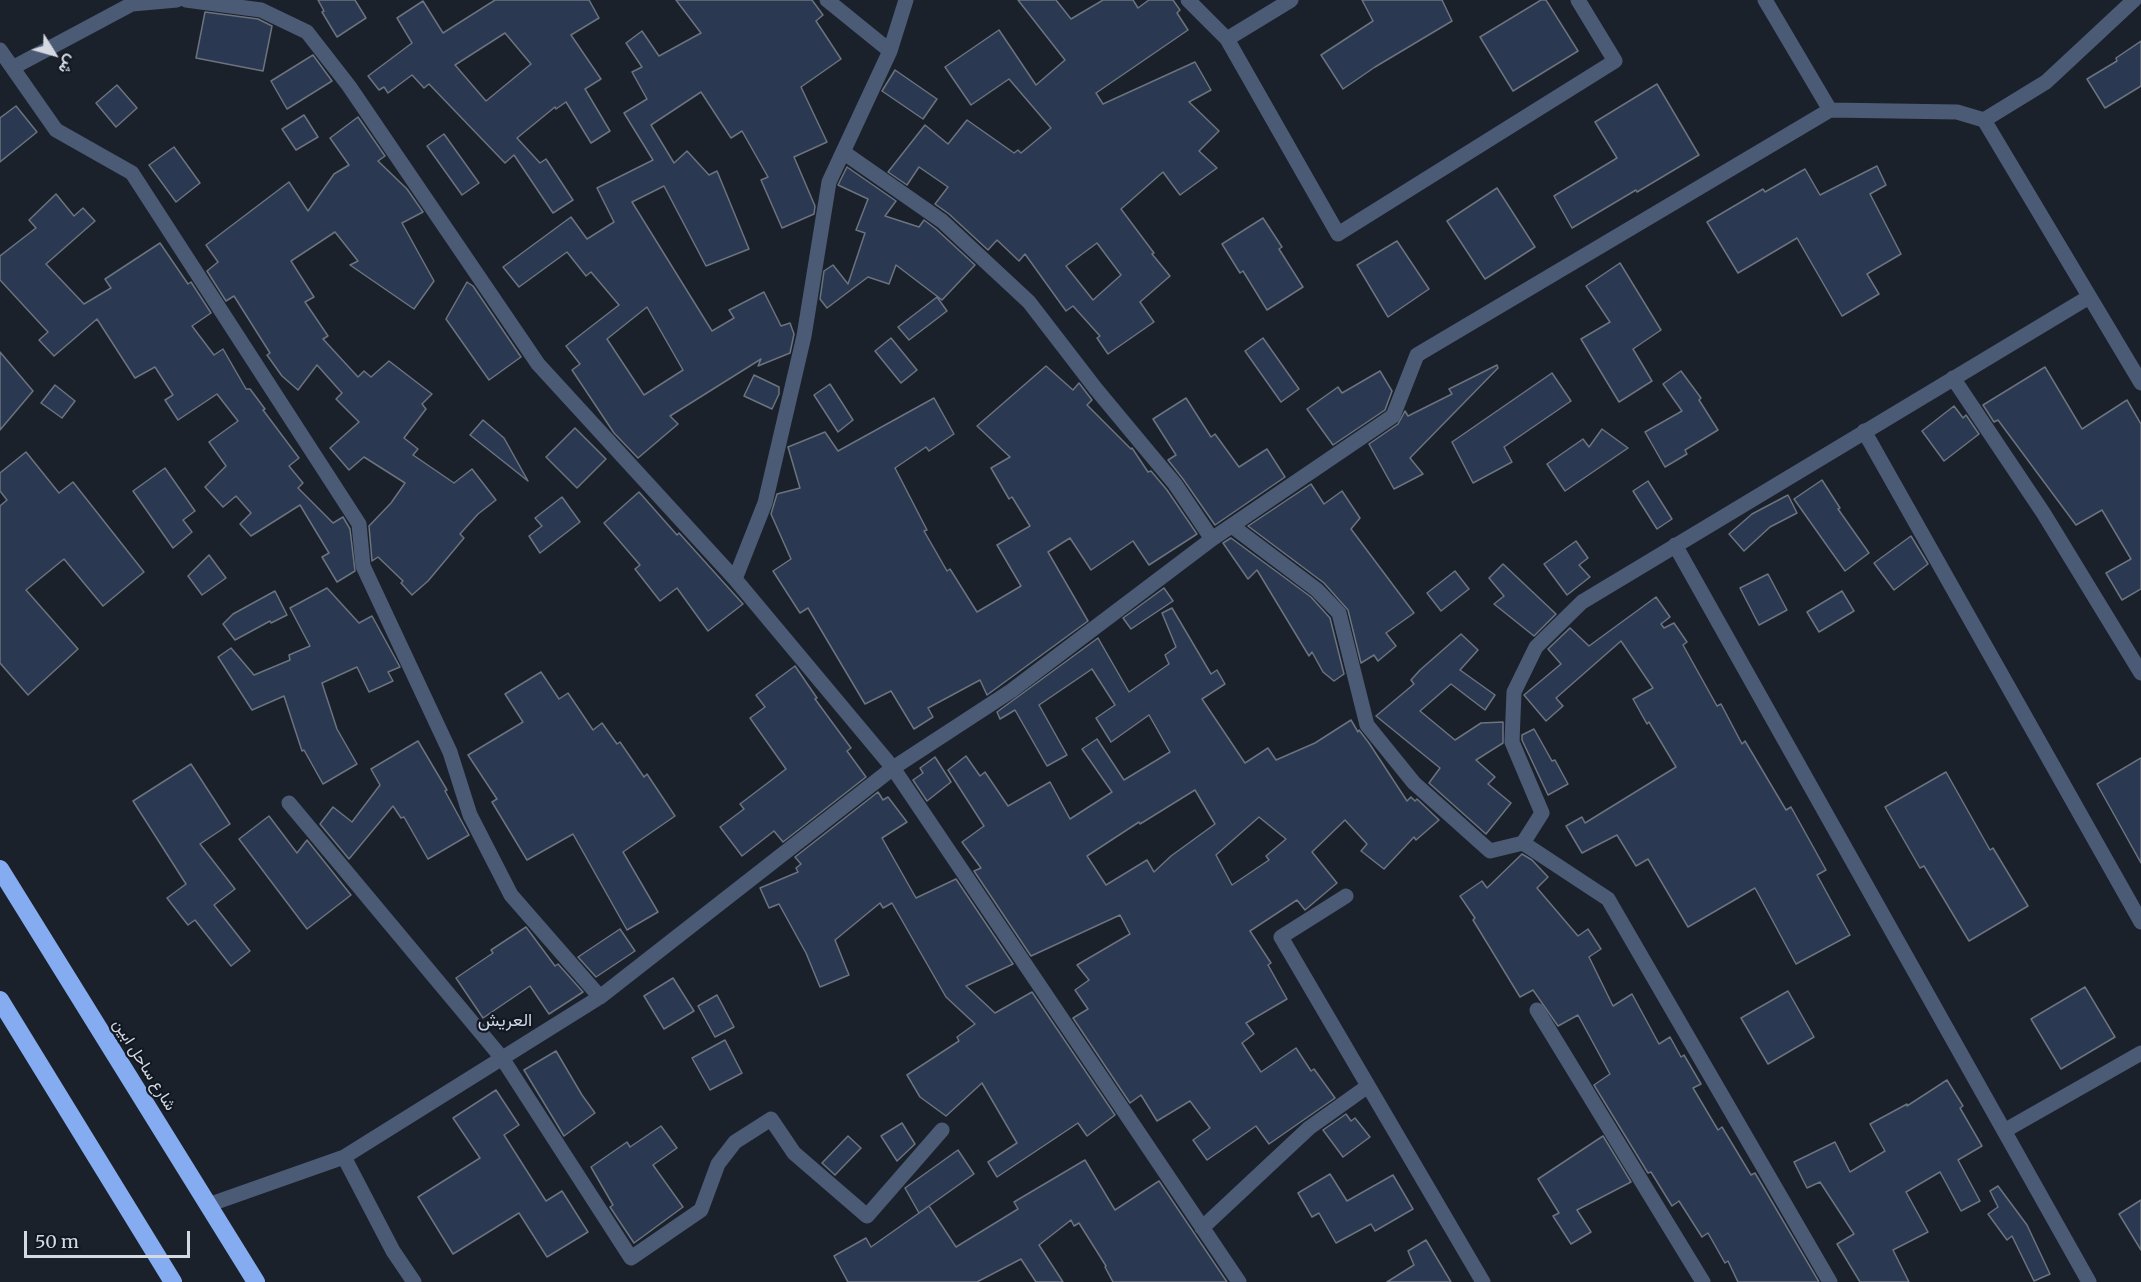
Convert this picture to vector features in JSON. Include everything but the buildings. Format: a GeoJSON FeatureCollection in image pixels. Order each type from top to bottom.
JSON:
{"type":"FeatureCollection","features":[{"type":"Feature","properties":{"kind":"highway","name":"شارع ساحل ابين"},"geometry":{"type":"LineString","coordinates":[[0,869],[256,1282]]}},
{"type":"Feature","properties":{"kind":"highway"},"geometry":{"type":"LineString","coordinates":[[0,1000],[173,1282]]}},
{"type":"Feature","properties":{"kind":"street"},"geometry":{"type":"LineString","coordinates":[[14,67],[132,4],[177,0]]}},
{"type":"Feature","properties":{"kind":"street"},"geometry":{"type":"LineString","coordinates":[[186,0],[261,9],[307,32],[349,86],[538,364],[735,579],[893,768],[1239,1282]]}},
{"type":"Feature","properties":{"kind":"street"},"geometry":{"type":"LineString","coordinates":[[827,0],[890,51]]}},
{"type":"Feature","properties":{"kind":"street"},"geometry":{"type":"LineString","coordinates":[[735,579],[765,502],[804,336],[829,182],[890,51],[906,0]]}},
{"type":"Feature","properties":{"kind":"street"},"geometry":{"type":"LineString","coordinates":[[1188,0],[1227,39],[1338,234],[1615,61],[1578,0]]}},
{"type":"Feature","properties":{"kind":"street"},"geometry":{"type":"LineString","coordinates":[[1227,39],[1291,0]]}},
{"type":"Feature","properties":{"kind":"street"},"geometry":{"type":"LineString","coordinates":[[1765,0],[1830,110]]}},
{"type":"Feature","properties":{"kind":"street"},"geometry":{"type":"LineString","coordinates":[[1984,120],[2046,82],[2134,0]]}},
{"type":"Feature","properties":{"kind":"street"},"geometry":{"type":"LineString","coordinates":[[0,51],[14,67],[56,130],[132,173],[359,524],[363,566],[450,752],[470,815],[511,895],[600,997]]}},
{"type":"Feature","properties":{"kind":"street"},"geometry":{"type":"LineString","coordinates":[[208,1205],[344,1158],[600,997],[893,768],[1011,691],[1212,539],[1393,416],[1417,355],[1830,110],[1957,111],[1984,120],[2141,383]]}},
{"type":"Feature","properties":{"kind":"street"},"geometry":{"type":"LineString","coordinates":[[843,152],[942,221],[1029,302],[1175,484],[1212,539]]}},
{"type":"Feature","properties":{"kind":"street"},"geometry":{"type":"LineString","coordinates":[[1232,526],[1317,590],[1339,613],[1367,725],[1414,783],[1490,851],[1522,843],[1542,813],[1512,742],[1514,692],[1536,647],[1582,602],[2090,297]]}},
{"type":"Feature","properties":{"kind":"street"},"geometry":{"type":"LineString","coordinates":[[1953,378],[2044,514],[2141,673]]}},
{"type":"Feature","properties":{"kind":"street"},"geometry":{"type":"LineString","coordinates":[[1864,431],[2141,922]]}},
{"type":"Feature","properties":{"kind":"street"},"geometry":{"type":"LineString","coordinates":[[1676,544],[2089,1282]]}},
{"type":"Feature","properties":{"kind":"street"},"geometry":{"type":"LineString","coordinates":[[289,803],[502,1058],[631,1258],[701,1210],[718,1164],[735,1142],[771,1119],[794,1153],[867,1215],[942,1130]]}},
{"type":"Feature","properties":{"kind":"street"},"geometry":{"type":"LineString","coordinates":[[1522,843],[1608,899],[1830,1282]]}},
{"type":"Feature","properties":{"kind":"street"},"geometry":{"type":"LineString","coordinates":[[1346,896],[1281,937],[1483,1282]]}},
{"type":"Feature","properties":{"kind":"street"},"geometry":{"type":"LineString","coordinates":[[1537,1010],[1703,1282]]}},
{"type":"Feature","properties":{"kind":"street"},"geometry":{"type":"LineString","coordinates":[[2004,1131],[2141,1053]]}},
{"type":"Feature","properties":{"kind":"street"},"geometry":{"type":"LineString","coordinates":[[1203,1228],[1309,1128],[1368,1086]]}},
{"type":"Feature","properties":{"kind":"street"},"geometry":{"type":"LineString","coordinates":[[344,1158],[393,1251],[414,1282]]}},
{"type":"Feature","properties":{"kind":"district","name":"العريش"},"geometry":{"type":"Point","coordinates":[505,1021]}}]}
